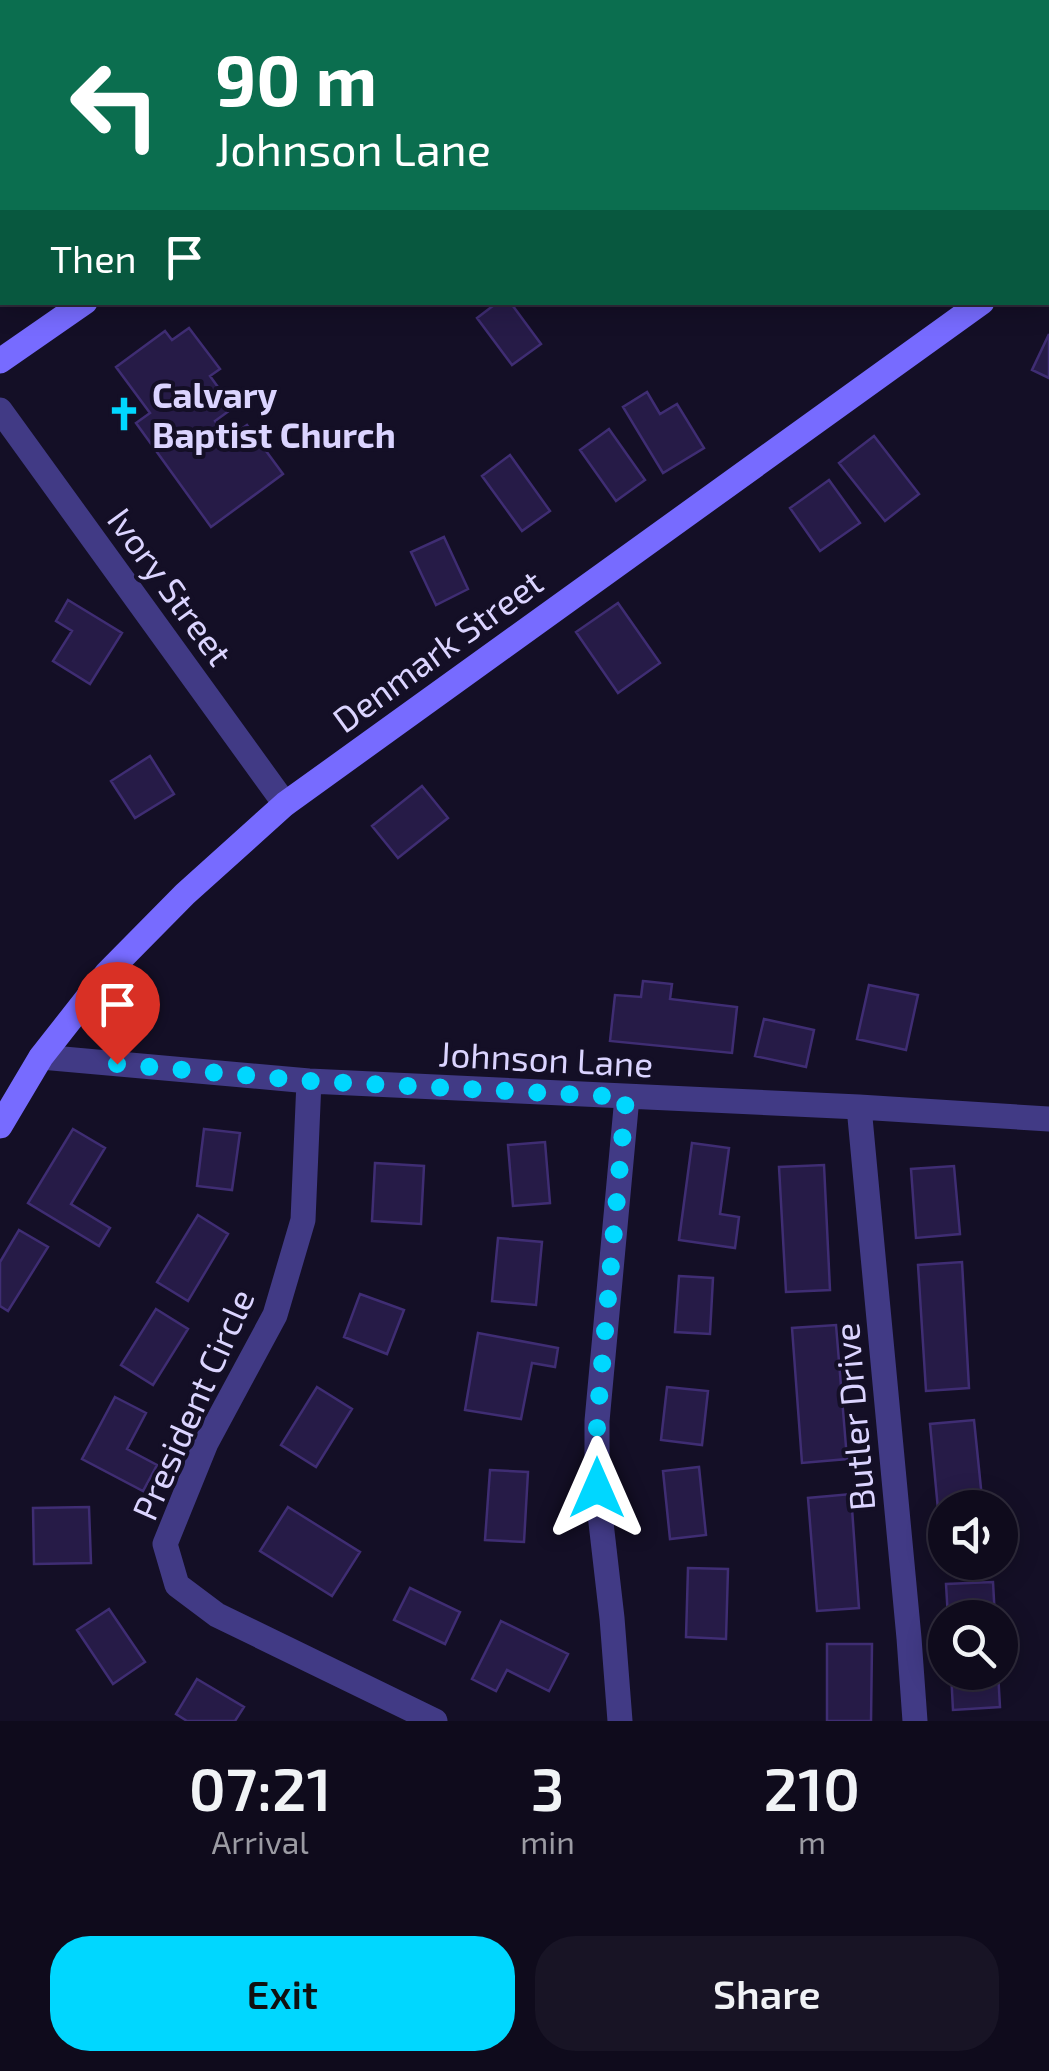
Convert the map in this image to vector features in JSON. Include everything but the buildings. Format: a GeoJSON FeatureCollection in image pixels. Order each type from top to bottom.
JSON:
{"type":"FeatureCollection","features":[{"type":"Feature","properties":{"kind":"street"},"geometry":{"type":"LineString","coordinates":[[0,361],[81,305]]}},
{"type":"Feature","properties":{"kind":"street","name":"Denmark Street"},"geometry":{"type":"LineString","coordinates":[[0,1126],[40,1057],[108,973],[185,894],[285,804],[978,305]]}},
{"type":"Feature","properties":{"kind":"street","name":"Ivory Street"},"geometry":{"type":"LineString","coordinates":[[0,410],[285,804]]}},
{"type":"Feature","properties":{"kind":"street","name":"Johnson Lane"},"geometry":{"type":"LineString","coordinates":[[40,1057],[310,1081],[1049,1119]]}},
{"type":"Feature","properties":{"kind":"street","name":"President Circle"},"geometry":{"type":"LineString","coordinates":[[310,1081],[303,1220],[275,1315],[206,1442],[166,1544],[177,1585],[217,1616],[435,1721]]}},
{"type":"Feature","properties":{"kind":"street"},"geometry":{"type":"LineString","coordinates":[[620,1721],[597,1488],[597,1421],[626,1097]]}},
{"type":"Feature","properties":{"kind":"street","name":"Butler Drive"},"geometry":{"type":"LineString","coordinates":[[859,1107],[915,1721]]}},
{"type":"Feature","properties":{"kind":"place","name":"Calvary Baptist Church"},"geometry":{"type":"Point","coordinates":[124,414]}},
{"type":"Feature","properties":{"kind":"route"},"geometry":{"type":"LineString","coordinates":[[117,1064],[310,1081],[626,1097],[597,1421],[597,1488]]}}]}
